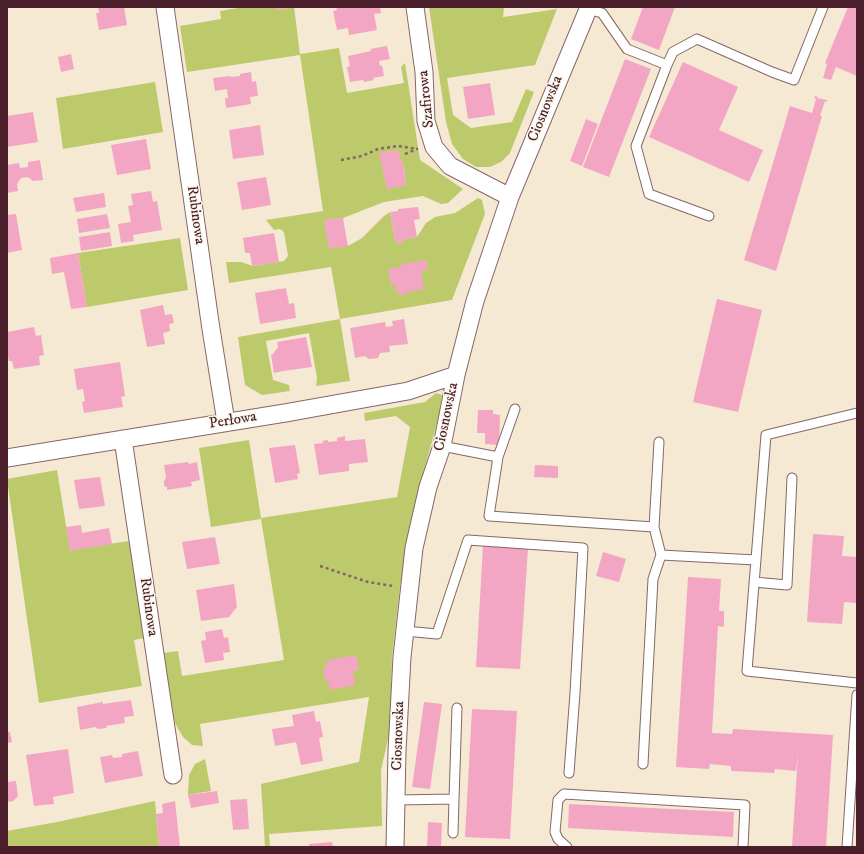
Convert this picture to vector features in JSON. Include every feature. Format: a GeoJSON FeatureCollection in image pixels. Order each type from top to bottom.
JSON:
{"type":"FeatureCollection","features":[{"type":"Feature","properties":{"kind":"street","name":"Rubinowa"},"geometry":{"type":"LineString","coordinates":[[165,7],[226,422]]}},
{"type":"Feature","properties":{"kind":"street","name":"Szafirowa"},"geometry":{"type":"LineString","coordinates":[[415,7],[424,72],[426,121],[434,146],[450,166],[510,197]]}},
{"type":"Feature","properties":{"kind":"street","name":"Ciosnowska"},"geometry":{"type":"LineString","coordinates":[[395,847],[397,751],[402,658],[414,548],[426,494],[442,446],[456,375],[475,301],[510,197],[588,8]]}},
{"type":"Feature","properties":{"kind":"street","name":"Perłowa"},"geometry":{"type":"LineString","coordinates":[[7,458],[408,391],[456,375]]}},
{"type":"Feature","properties":{"kind":"street","name":"Rubinowa"},"geometry":{"type":"LineString","coordinates":[[123,439],[173,775]]}},
{"type":"Feature","properties":{"kind":"lane"},"geometry":{"type":"LineString","coordinates":[[709,216],[650,194],[636,146],[673,52],[697,39],[794,80],[823,7]]}},
{"type":"Feature","properties":{"kind":"lane"},"geometry":{"type":"LineString","coordinates":[[588,8],[602,13],[627,49],[667,64]]}},
{"type":"Feature","properties":{"kind":"lane"},"geometry":{"type":"LineString","coordinates":[[515,409],[498,457],[489,516],[654,527]]}},
{"type":"Feature","properties":{"kind":"lane"},"geometry":{"type":"LineString","coordinates":[[857,413],[766,435],[748,671],[857,683]]}},
{"type":"Feature","properties":{"kind":"lane"},"geometry":{"type":"LineString","coordinates":[[643,764],[653,579],[661,555],[654,527],[659,442]]}},
{"type":"Feature","properties":{"kind":"lane"},"geometry":{"type":"LineString","coordinates":[[442,446],[498,457]]}},
{"type":"Feature","properties":{"kind":"lane"},"geometry":{"type":"LineString","coordinates":[[754,582],[787,585],[792,478]]}},
{"type":"Feature","properties":{"kind":"lane"},"geometry":{"type":"LineString","coordinates":[[405,631],[437,634],[468,540],[583,548],[569,773]]}},
{"type":"Feature","properties":{"kind":"lane"},"geometry":{"type":"LineString","coordinates":[[661,555],[756,560]]}},
{"type":"Feature","properties":{"kind":"lane"},"geometry":{"type":"LineString","coordinates":[[847,847],[857,696]]}},
{"type":"Feature","properties":{"kind":"lane"},"geometry":{"type":"LineString","coordinates":[[453,833],[457,708]]}},
{"type":"Feature","properties":{"kind":"lane"},"geometry":{"type":"LineString","coordinates":[[567,847],[558,839],[556,832],[558,800],[564,794],[745,805],[743,847]]}},
{"type":"Feature","properties":{"kind":"lane"},"geometry":{"type":"LineString","coordinates":[[397,800],[454,799]]}},
{"type":"Feature","properties":{"kind":"path"},"geometry":{"type":"LineString","coordinates":[[341,160],[362,156],[378,149],[398,146],[418,149]]}},
{"type":"Feature","properties":{"kind":"path"},"geometry":{"type":"LineString","coordinates":[[320,566],[368,582],[409,588]]}},
{"type":"Feature","properties":{"kind":"green space"},"geometry":{"type":"Polygon","coordinates":[[[244,7],[277,7],[278,10],[294,7],[300,54],[339,48],[347,93],[404,83],[401,67],[405,63],[420,160],[463,189],[448,203],[441,204],[423,196],[384,202],[343,218],[325,220],[348,246],[362,238],[390,212],[395,241],[402,243],[405,239],[417,237],[426,223],[435,217],[455,213],[478,198],[482,200],[485,214],[452,300],[340,319],[331,267],[229,283],[226,262],[241,262],[253,266],[284,261],[288,256],[284,232],[280,229],[274,230],[266,220],[323,211],[300,55],[187,72],[180,26],[221,19],[220,11],[244,7]],[[398,150],[380,153],[387,188],[406,185],[404,166],[400,159],[398,150]]]}},
{"type":"Feature","properties":{"kind":"green space"},"geometry":{"type":"Polygon","coordinates":[[[429,7],[504,7],[503,17],[557,9],[535,65],[447,78],[453,115],[471,128],[512,122],[526,89],[534,92],[510,153],[501,162],[490,167],[476,167],[463,159],[452,144],[446,122],[429,7]]]}},
{"type":"Feature","properties":{"kind":"green space"},"geometry":{"type":"Polygon","coordinates":[[[155,82],[163,132],[63,149],[56,98],[155,82]]]}},
{"type":"Feature","properties":{"kind":"green space"},"geometry":{"type":"Polygon","coordinates":[[[180,238],[188,290],[87,307],[78,253],[180,238]]]}},
{"type":"Feature","properties":{"kind":"green space"},"geometry":{"type":"Polygon","coordinates":[[[340,319],[350,381],[316,386],[317,378],[309,333],[266,341],[273,380],[289,385],[290,391],[262,395],[245,385],[238,337],[340,319]]]}},
{"type":"Feature","properties":{"kind":"green space"},"geometry":{"type":"Polygon","coordinates":[[[436,393],[442,395],[440,412],[414,507],[400,587],[392,657],[390,730],[381,770],[382,826],[269,834],[270,847],[265,847],[261,784],[359,762],[369,697],[200,724],[203,746],[192,745],[183,737],[175,723],[163,653],[178,651],[182,676],[284,660],[261,519],[211,527],[199,448],[249,440],[261,518],[397,497],[410,427],[396,416],[365,421],[364,413],[425,402],[436,393]]]}},
{"type":"Feature","properties":{"kind":"green space"},"geometry":{"type":"Polygon","coordinates":[[[57,470],[70,550],[129,541],[144,638],[134,640],[142,686],[39,703],[7,479],[57,470]]]}},
{"type":"Feature","properties":{"kind":"green space"},"geometry":{"type":"Polygon","coordinates":[[[205,759],[211,791],[188,795],[189,775],[195,764],[205,759]]]}},
{"type":"Feature","properties":{"kind":"green space"},"geometry":{"type":"Polygon","coordinates":[[[155,801],[159,847],[7,847],[7,831],[155,801]]]}},
{"type":"Feature","properties":{"kind":"building"},"geometry":{"type":"Polygon","coordinates":[[[98,7],[124,7],[127,25],[99,30],[96,13],[99,13],[98,7]]]}},
{"type":"Feature","properties":{"kind":"building"},"geometry":{"type":"Polygon","coordinates":[[[277,7],[289,7],[289,8],[278,10],[277,7]]]}},
{"type":"Feature","properties":{"kind":"building"},"geometry":{"type":"Polygon","coordinates":[[[336,7],[380,7],[381,13],[374,14],[377,30],[349,35],[348,28],[337,30],[333,11],[337,10],[336,7]]]}},
{"type":"Feature","properties":{"kind":"building"},"geometry":{"type":"Polygon","coordinates":[[[643,7],[675,7],[659,50],[631,39],[643,7]]]}},
{"type":"Feature","properties":{"kind":"building"},"geometry":{"type":"Polygon","coordinates":[[[848,7],[857,7],[857,76],[836,67],[831,80],[823,78],[827,64],[825,63],[848,7]]]}},
{"type":"Feature","properties":{"kind":"building"},"geometry":{"type":"Polygon","coordinates":[[[387,46],[390,59],[379,61],[380,66],[382,65],[384,76],[373,78],[374,80],[364,82],[363,80],[350,82],[347,67],[350,66],[348,56],[371,51],[370,49],[387,46]]]}},
{"type":"Feature","properties":{"kind":"building"},"geometry":{"type":"Polygon","coordinates":[[[71,54],[74,69],[61,72],[58,57],[71,54]]]}},
{"type":"Feature","properties":{"kind":"building"},"geometry":{"type":"Polygon","coordinates":[[[625,59],[651,69],[609,177],[583,167],[625,59]]]}},
{"type":"Feature","properties":{"kind":"building"},"geometry":{"type":"Polygon","coordinates":[[[683,62],[738,87],[719,130],[763,150],[749,182],[649,137],[683,62]]]}},
{"type":"Feature","properties":{"kind":"building"},"geometry":{"type":"Polygon","coordinates":[[[251,72],[252,82],[256,81],[258,96],[250,97],[251,104],[226,108],[225,98],[228,98],[227,89],[215,91],[213,78],[240,76],[240,74],[251,72]]]}},
{"type":"Feature","properties":{"kind":"building"},"geometry":{"type":"Polygon","coordinates":[[[490,83],[495,115],[468,119],[463,87],[490,83]]]}},
{"type":"Feature","properties":{"kind":"building"},"geometry":{"type":"Polygon","coordinates":[[[815,96],[818,97],[817,98],[827,100],[827,102],[825,101],[820,116],[822,116],[776,271],[744,260],[790,106],[812,113],[816,99],[814,98],[815,96]]]}},
{"type":"Feature","properties":{"kind":"building"},"geometry":{"type":"Polygon","coordinates":[[[33,112],[38,142],[7,147],[7,116],[33,112]]]}},
{"type":"Feature","properties":{"kind":"building"},"geometry":{"type":"Polygon","coordinates":[[[586,119],[598,124],[582,166],[570,161],[586,119]]]}},
{"type":"Feature","properties":{"kind":"building"},"geometry":{"type":"Polygon","coordinates":[[[260,125],[264,155],[233,159],[229,130],[260,125]]]}},
{"type":"Feature","properties":{"kind":"building"},"geometry":{"type":"Polygon","coordinates":[[[146,139],[151,169],[117,175],[111,145],[146,139]]]}},
{"type":"Feature","properties":{"kind":"building"},"geometry":{"type":"Polygon","coordinates":[[[398,150],[400,159],[404,166],[406,185],[387,189],[379,153],[398,150]]]}},
{"type":"Feature","properties":{"kind":"building"},"geometry":{"type":"Polygon","coordinates":[[[40,160],[43,180],[33,181],[28,177],[21,178],[17,184],[18,191],[7,193],[7,165],[19,163],[20,168],[28,167],[28,162],[40,160]]]}},
{"type":"Feature","properties":{"kind":"building"},"geometry":{"type":"Polygon","coordinates":[[[266,177],[271,205],[242,210],[237,182],[266,177]]]}},
{"type":"Feature","properties":{"kind":"building"},"geometry":{"type":"Polygon","coordinates":[[[151,191],[153,202],[157,201],[162,230],[133,235],[134,241],[121,243],[118,224],[131,222],[128,206],[133,205],[131,194],[151,191]]]}},
{"type":"Feature","properties":{"kind":"building"},"geometry":{"type":"Polygon","coordinates":[[[104,193],[106,207],[76,212],[73,198],[104,193]]]}},
{"type":"Feature","properties":{"kind":"building"},"geometry":{"type":"Polygon","coordinates":[[[418,207],[420,219],[414,220],[417,237],[405,239],[402,243],[398,243],[395,241],[390,212],[398,211],[398,209],[418,207]]]}},
{"type":"Feature","properties":{"kind":"building"},"geometry":{"type":"Polygon","coordinates":[[[16,214],[22,250],[7,253],[7,215],[16,214]]]}},
{"type":"Feature","properties":{"kind":"building"},"geometry":{"type":"Polygon","coordinates":[[[107,214],[110,228],[79,233],[77,219],[107,214]]]}},
{"type":"Feature","properties":{"kind":"building"},"geometry":{"type":"Polygon","coordinates":[[[343,218],[348,246],[329,249],[324,220],[343,218]]]}},
{"type":"Feature","properties":{"kind":"building"},"geometry":{"type":"Polygon","coordinates":[[[110,232],[112,246],[81,251],[79,237],[110,232]]]}},
{"type":"Feature","properties":{"kind":"building"},"geometry":{"type":"Polygon","coordinates":[[[274,233],[279,262],[252,266],[250,253],[245,253],[243,238],[274,233]]]}},
{"type":"Feature","properties":{"kind":"building"},"geometry":{"type":"Polygon","coordinates":[[[78,253],[87,307],[71,309],[64,272],[52,274],[50,258],[78,253]]]}},
{"type":"Feature","properties":{"kind":"building"},"geometry":{"type":"Polygon","coordinates":[[[426,260],[428,270],[421,271],[424,289],[406,292],[404,295],[397,293],[396,285],[391,286],[388,269],[401,267],[401,264],[426,260]]]}},
{"type":"Feature","properties":{"kind":"building"},"geometry":{"type":"Polygon","coordinates":[[[286,288],[289,304],[294,303],[296,318],[260,324],[255,293],[286,288]]]}},
{"type":"Feature","properties":{"kind":"building"},"geometry":{"type":"Polygon","coordinates":[[[717,299],[762,310],[738,412],[693,402],[717,299]]]}},
{"type":"Feature","properties":{"kind":"building"},"geometry":{"type":"Polygon","coordinates":[[[163,305],[165,315],[172,314],[174,323],[169,324],[170,331],[163,333],[165,344],[147,347],[140,310],[163,305]]]}},
{"type":"Feature","properties":{"kind":"building"},"geometry":{"type":"Polygon","coordinates":[[[404,319],[408,344],[389,346],[390,352],[380,353],[378,358],[369,359],[365,356],[355,358],[350,328],[385,322],[386,327],[393,326],[392,321],[404,319]]]}},
{"type":"Feature","properties":{"kind":"building"},"geometry":{"type":"Polygon","coordinates":[[[34,327],[36,336],[41,335],[44,355],[39,356],[40,365],[14,369],[12,361],[9,361],[7,351],[7,332],[34,327]]]}},
{"type":"Feature","properties":{"kind":"building"},"geometry":{"type":"Polygon","coordinates":[[[306,337],[312,367],[274,373],[271,355],[278,347],[277,342],[306,337]]]}},
{"type":"Feature","properties":{"kind":"building"},"geometry":{"type":"Polygon","coordinates":[[[120,362],[125,396],[121,397],[123,407],[84,413],[82,402],[85,401],[83,389],[77,390],[74,369],[120,362]]]}},
{"type":"Feature","properties":{"kind":"building"},"geometry":{"type":"Polygon","coordinates":[[[478,410],[493,410],[493,414],[500,415],[499,445],[485,444],[485,433],[477,433],[478,410]]]}},
{"type":"Feature","properties":{"kind":"building"},"geometry":{"type":"Polygon","coordinates":[[[345,436],[345,441],[365,439],[368,462],[349,464],[349,471],[319,475],[314,444],[323,443],[322,441],[328,440],[328,442],[337,441],[337,438],[345,436]]]}},
{"type":"Feature","properties":{"kind":"building"},"geometry":{"type":"Polygon","coordinates":[[[295,445],[300,473],[297,474],[298,479],[275,483],[269,448],[295,445]]]}},
{"type":"Feature","properties":{"kind":"building"},"geometry":{"type":"Polygon","coordinates":[[[188,462],[189,464],[197,462],[200,480],[191,482],[192,486],[167,490],[167,487],[164,486],[164,481],[166,478],[164,465],[188,462]]]}},
{"type":"Feature","properties":{"kind":"building"},"geometry":{"type":"Polygon","coordinates":[[[535,465],[558,466],[558,478],[534,477],[535,465]]]}},
{"type":"Feature","properties":{"kind":"building"},"geometry":{"type":"Polygon","coordinates":[[[100,477],[105,506],[79,509],[74,480],[100,477]]]}},
{"type":"Feature","properties":{"kind":"building"},"geometry":{"type":"Polygon","coordinates":[[[81,525],[82,533],[109,528],[112,544],[70,551],[66,527],[81,525]]]}},
{"type":"Feature","properties":{"kind":"building"},"geometry":{"type":"Polygon","coordinates":[[[813,534],[844,536],[842,556],[857,557],[857,603],[844,602],[842,624],[807,622],[813,534]]]}},
{"type":"Feature","properties":{"kind":"building"},"geometry":{"type":"Polygon","coordinates":[[[215,537],[220,564],[187,569],[182,542],[215,537]]]}},
{"type":"Feature","properties":{"kind":"building"},"geometry":{"type":"Polygon","coordinates":[[[483,546],[528,549],[520,669],[476,667],[483,546]]]}},
{"type":"Feature","properties":{"kind":"building"},"geometry":{"type":"Polygon","coordinates":[[[603,552],[626,559],[619,582],[596,576],[603,552]]]}},
{"type":"Feature","properties":{"kind":"building"},"geometry":{"type":"Polygon","coordinates":[[[688,577],[721,579],[719,611],[724,611],[724,627],[718,626],[712,733],[732,734],[733,729],[833,735],[826,847],[792,847],[798,754],[796,771],[775,769],[774,773],[731,771],[731,766],[710,764],[709,769],[676,767],[688,577]]]}},
{"type":"Feature","properties":{"kind":"building"},"geometry":{"type":"Polygon","coordinates":[[[234,584],[237,607],[229,617],[201,621],[196,590],[234,584]]]}},
{"type":"Feature","properties":{"kind":"building"},"geometry":{"type":"Polygon","coordinates":[[[222,629],[224,638],[228,637],[230,652],[223,653],[224,660],[205,663],[201,641],[206,640],[205,632],[222,629]]]}},
{"type":"Feature","properties":{"kind":"building"},"geometry":{"type":"Polygon","coordinates":[[[356,655],[359,670],[353,671],[355,685],[330,690],[328,681],[326,682],[323,668],[326,668],[325,664],[328,664],[327,660],[356,655]]]}},
{"type":"Feature","properties":{"kind":"building"},"geometry":{"type":"Polygon","coordinates":[[[131,700],[134,716],[124,717],[125,723],[106,726],[107,728],[97,729],[96,727],[80,730],[77,707],[103,702],[103,704],[131,700]]]}},
{"type":"Feature","properties":{"kind":"building"},"geometry":{"type":"Polygon","coordinates":[[[424,702],[442,704],[430,789],[412,787],[424,702]]]}},
{"type":"Feature","properties":{"kind":"building"},"geometry":{"type":"Polygon","coordinates":[[[472,709],[517,711],[510,839],[465,837],[472,709]]]}},
{"type":"Feature","properties":{"kind":"building"},"geometry":{"type":"Polygon","coordinates":[[[314,711],[316,722],[320,721],[323,737],[319,738],[323,761],[301,765],[296,742],[275,746],[272,729],[294,726],[292,715],[314,711]]]}},
{"type":"Feature","properties":{"kind":"building"},"geometry":{"type":"Polygon","coordinates":[[[7,732],[10,732],[12,742],[7,743],[7,732]]]}},
{"type":"Feature","properties":{"kind":"building"},"geometry":{"type":"Polygon","coordinates":[[[68,749],[74,793],[53,797],[54,804],[34,806],[26,755],[68,749]]]}},
{"type":"Feature","properties":{"kind":"building"},"geometry":{"type":"Polygon","coordinates":[[[138,751],[143,776],[105,783],[100,757],[112,755],[113,758],[122,757],[122,754],[138,751]]]}},
{"type":"Feature","properties":{"kind":"building"},"geometry":{"type":"Polygon","coordinates":[[[16,781],[18,796],[13,801],[7,802],[7,782],[16,781]]]}},
{"type":"Feature","properties":{"kind":"building"},"geometry":{"type":"Polygon","coordinates":[[[217,791],[219,803],[191,808],[188,795],[217,791]]]}},
{"type":"Feature","properties":{"kind":"building"},"geometry":{"type":"Polygon","coordinates":[[[247,799],[249,829],[233,830],[230,800],[247,799]]]}},
{"type":"Feature","properties":{"kind":"building"},"geometry":{"type":"Polygon","coordinates":[[[175,801],[180,847],[159,847],[156,814],[163,813],[162,804],[175,801]]]}},
{"type":"Feature","properties":{"kind":"building"},"geometry":{"type":"Polygon","coordinates":[[[569,804],[734,812],[733,837],[568,828],[569,804]]]}},
{"type":"Feature","properties":{"kind":"building"},"geometry":{"type":"Polygon","coordinates":[[[428,822],[442,823],[441,847],[427,847],[428,822]]]}},
{"type":"Feature","properties":{"kind":"building"},"geometry":{"type":"Polygon","coordinates":[[[332,842],[333,847],[309,847],[309,844],[332,842]]]}}]}
